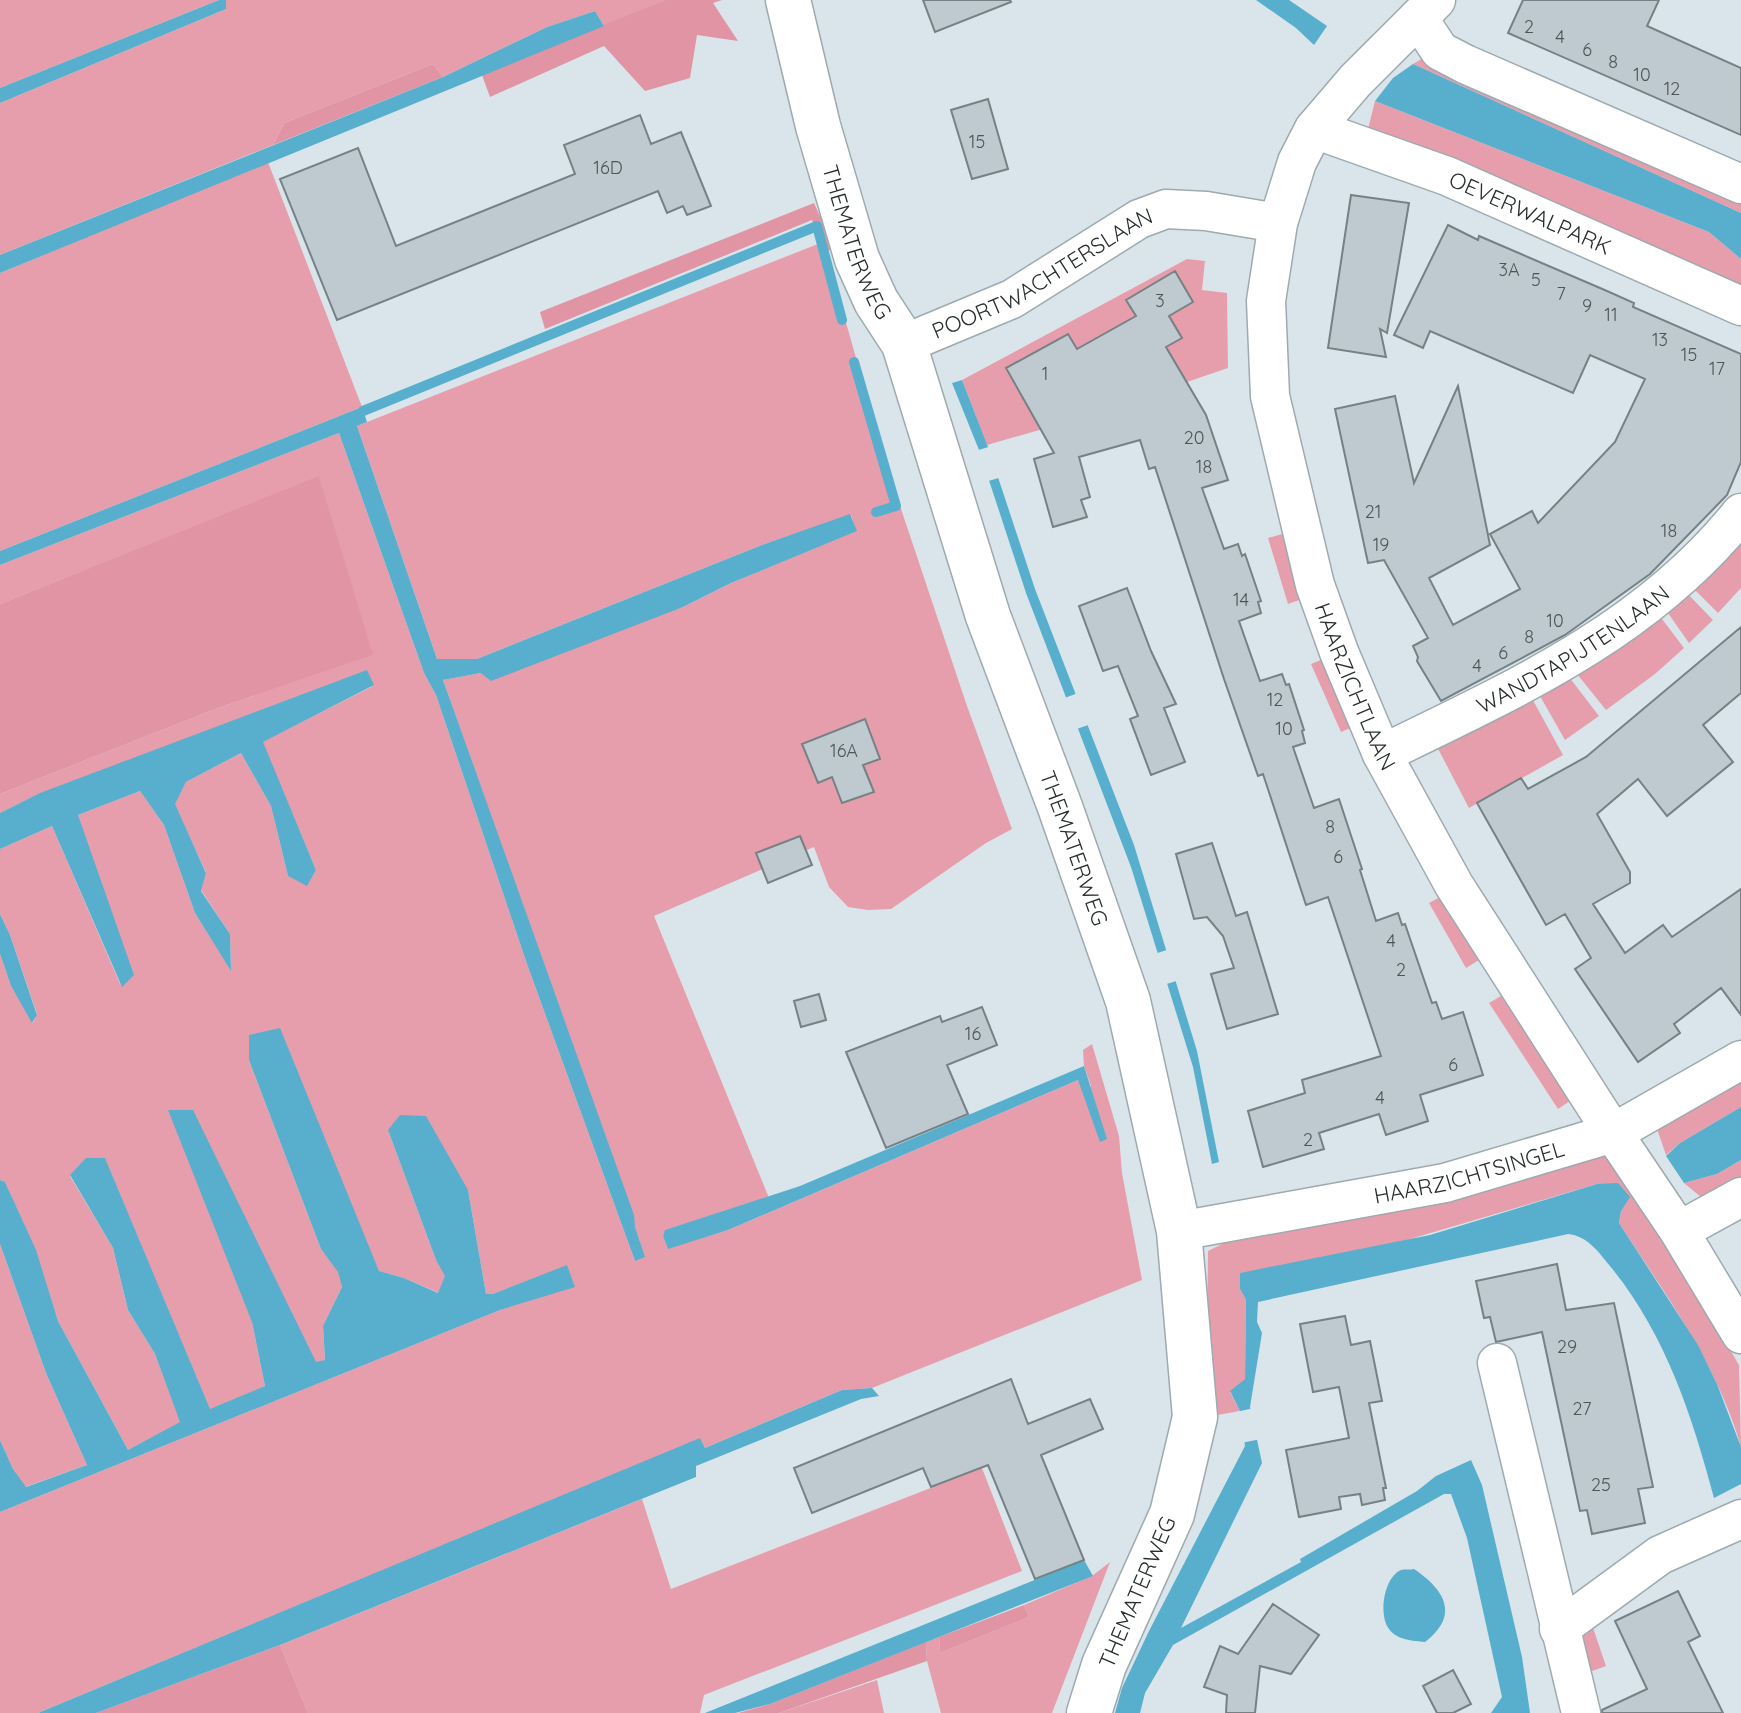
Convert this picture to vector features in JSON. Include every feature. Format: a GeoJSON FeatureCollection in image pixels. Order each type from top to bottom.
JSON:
{"type":"FeatureCollection","features":[{"type":"Feature","properties":{"kind":"street","name":"THEMATERWEG"},"geometry":{"type":"LineString","coordinates":[[788,0],[818,126],[857,259],[876,301],[904,344],[988,616],[1128,1001],[1179,1231],[1195,1417],[1172,1514],[1104,1665],[1089,1713]]}},
{"type":"Feature","properties":{"kind":"street","name":"HAARZICHTLAAN"},"geometry":{"type":"LineString","coordinates":[[1427,9],[1355,81],[1314,129],[1297,162],[1278,223],[1266,301],[1270,396],[1315,585],[1382,754],[1454,885],[1679,1231],[1741,1334]]}},
{"type":"Feature","properties":{"kind":"street"},"geometry":{"type":"LineString","coordinates":[[1427,9],[1440,51],[1741,184]]}},
{"type":"Feature","properties":{"kind":"street","name":"OEVERWALPARK"},"geometry":{"type":"LineString","coordinates":[[1314,129],[1447,176],[1741,306]]}},
{"type":"Feature","properties":{"kind":"street","name":"POORTWACHTERSLAAN"},"geometry":{"type":"LineString","coordinates":[[904,344],[1012,299],[1139,219],[1166,209],[1206,211],[1278,223]]}},
{"type":"Feature","properties":{"kind":"street","name":"WANDTAPIJTENLAAN"},"geometry":{"type":"LineString","coordinates":[[1382,754],[1523,686],[1594,644],[1635,616],[1681,578],[1741,513]]}},
{"type":"Feature","properties":{"kind":"street","name":"HAARZICHTSINGEL"},"geometry":{"type":"LineString","coordinates":[[1179,1231],[1445,1183],[1613,1133],[1741,1060]]}},
{"type":"Feature","properties":{"kind":"street"},"geometry":{"type":"LineString","coordinates":[[1679,1231],[1741,1197]]}},
{"type":"Feature","properties":{"kind":"street"},"geometry":{"type":"LineString","coordinates":[[1497,1363],[1581,1713]]}},
{"type":"Feature","properties":{"kind":"street"},"geometry":{"type":"LineString","coordinates":[[1559,1629],[1660,1555],[1741,1519]]}},
{"type":"Feature","properties":{"kind":"shaded area"},"geometry":{"type":"Polygon","coordinates":[[[0,0],[219,0],[0,88],[0,0]]]}},
{"type":"Feature","properties":{"kind":"shaded area"},"geometry":{"type":"Polygon","coordinates":[[[225,0],[665,0],[604,26],[595,11],[547,27],[443,77],[433,64],[284,123],[273,145],[0,255],[0,103],[226,9],[225,0]]]}},
{"type":"Feature","properties":{"kind":"shaded area"},"geometry":{"type":"Polygon","coordinates":[[[665,0],[722,0],[713,3],[738,41],[697,35],[690,78],[645,91],[604,46],[490,97],[482,75],[665,0]]]}},
{"type":"Feature","properties":{"kind":"shaded area"},"geometry":{"type":"Polygon","coordinates":[[[1423,58],[1741,195],[1741,213],[1413,64],[1423,58]]]}},
{"type":"Feature","properties":{"kind":"shaded area"},"geometry":{"type":"Polygon","coordinates":[[[433,64],[443,77],[273,145],[284,123],[433,64]]]}},
{"type":"Feature","properties":{"kind":"shaded area"},"geometry":{"type":"Polygon","coordinates":[[[1375,101],[1709,232],[1741,259],[1741,295],[1367,133],[1375,101]]]}},
{"type":"Feature","properties":{"kind":"shaded area"},"geometry":{"type":"Polygon","coordinates":[[[268,162],[362,407],[0,551],[0,273],[268,162]]]}},
{"type":"Feature","properties":{"kind":"shaded area"},"geometry":{"type":"Polygon","coordinates":[[[814,203],[835,249],[821,252],[812,220],[545,329],[540,312],[814,203]]]}},
{"type":"Feature","properties":{"kind":"shaded area"},"geometry":{"type":"Polygon","coordinates":[[[823,242],[888,470],[1012,829],[986,843],[891,909],[848,907],[829,887],[814,847],[654,916],[769,1198],[666,1230],[663,1236],[668,1248],[728,1230],[1078,1080],[1085,1095],[1091,1086],[1084,1066],[1083,1050],[1092,1044],[1119,1136],[1122,1173],[1142,1280],[872,1388],[842,1390],[705,1448],[700,1439],[38,1713],[0,1713],[0,1512],[500,1310],[574,1286],[567,1266],[486,1294],[468,1190],[388,1130],[436,1260],[446,1275],[439,1293],[379,1271],[360,1229],[250,1035],[249,1060],[321,1249],[339,1272],[342,1287],[323,1326],[325,1360],[317,1363],[252,1322],[265,1386],[210,1410],[105,1159],[70,1176],[113,1248],[128,1310],[155,1354],[181,1423],[128,1450],[58,1321],[35,1250],[5,1182],[0,1180],[0,954],[11,986],[33,1023],[37,1014],[0,914],[0,849],[52,826],[121,986],[78,815],[140,791],[164,825],[195,913],[231,970],[230,934],[201,890],[206,872],[174,804],[186,782],[241,753],[271,806],[288,876],[307,885],[316,870],[262,742],[373,686],[41,793],[0,813],[0,794],[218,708],[372,655],[319,477],[0,604],[0,565],[339,433],[424,673],[436,695],[527,964],[635,1261],[640,1242],[443,680],[481,673],[683,607],[731,583],[856,531],[851,515],[762,545],[477,659],[437,659],[357,426],[823,242]]]}},
{"type":"Feature","properties":{"kind":"shaded area"},"geometry":{"type":"Polygon","coordinates":[[[1187,259],[1205,261],[1202,290],[1227,293],[1228,368],[1084,417],[987,445],[962,380],[1187,259]]]}},
{"type":"Feature","properties":{"kind":"shaded area"},"geometry":{"type":"Polygon","coordinates":[[[319,476],[373,655],[218,708],[0,794],[0,604],[319,476]]]}},
{"type":"Feature","properties":{"kind":"shaded area"},"geometry":{"type":"Polygon","coordinates":[[[1741,527],[1741,588],[1718,613],[1688,583],[1741,527]]]}},
{"type":"Feature","properties":{"kind":"shaded area"},"geometry":{"type":"Polygon","coordinates":[[[1282,534],[1302,599],[1288,604],[1268,538],[1282,534]]]}},
{"type":"Feature","properties":{"kind":"shaded area"},"geometry":{"type":"Polygon","coordinates":[[[1682,588],[1713,620],[1689,643],[1663,606],[1682,588]]]}},
{"type":"Feature","properties":{"kind":"shaded area"},"geometry":{"type":"Polygon","coordinates":[[[1656,611],[1684,648],[1606,710],[1573,669],[1656,611]]]}},
{"type":"Feature","properties":{"kind":"shaded area"},"geometry":{"type":"Polygon","coordinates":[[[1323,659],[1353,727],[1341,732],[1311,664],[1323,659]]]}},
{"type":"Feature","properties":{"kind":"shaded area"},"geometry":{"type":"Polygon","coordinates":[[[1566,673],[1599,716],[1565,740],[1536,689],[1566,673]]]}},
{"type":"Feature","properties":{"kind":"shaded area"},"geometry":{"type":"Polygon","coordinates":[[[1529,693],[1563,755],[1469,808],[1434,741],[1529,693]]]}},
{"type":"Feature","properties":{"kind":"shaded area"},"geometry":{"type":"Polygon","coordinates":[[[1442,896],[1479,960],[1466,968],[1429,903],[1442,896]]]}},
{"type":"Feature","properties":{"kind":"shaded area"},"geometry":{"type":"Polygon","coordinates":[[[1501,996],[1570,1101],[1558,1109],[1489,1003],[1501,996]]]}},
{"type":"Feature","properties":{"kind":"shaded area"},"geometry":{"type":"Polygon","coordinates":[[[1741,1080],[1741,1107],[1680,1143],[1666,1155],[1656,1126],[1741,1080]]]}},
{"type":"Feature","properties":{"kind":"shaded area"},"geometry":{"type":"Polygon","coordinates":[[[1600,1150],[1620,1174],[1680,1264],[1739,1365],[1741,1447],[1719,1387],[1704,1359],[1672,1303],[1619,1223],[1621,1211],[1597,1184],[1240,1289],[1246,1300],[1245,1379],[1230,1392],[1240,1411],[1206,1417],[1208,1251],[1234,1238],[1309,1228],[1446,1199],[1600,1150]]]}},
{"type":"Feature","properties":{"kind":"shaded area"},"geometry":{"type":"Polygon","coordinates":[[[1741,1160],[1741,1186],[1707,1202],[1684,1183],[1717,1174],[1741,1160]]]}},
{"type":"Feature","properties":{"kind":"shaded area"},"geometry":{"type":"Polygon","coordinates":[[[0,1244],[46,1373],[87,1465],[25,1487],[0,1440],[0,1244]]]}},
{"type":"Feature","properties":{"kind":"shaded area"},"geometry":{"type":"Polygon","coordinates":[[[982,1468],[1022,1571],[704,1695],[700,1713],[308,1713],[280,1645],[642,1499],[671,1589],[982,1468]]]}},
{"type":"Feature","properties":{"kind":"shaded area"},"geometry":{"type":"Polygon","coordinates":[[[1110,1562],[1052,1713],[941,1713],[927,1661],[926,1642],[939,1637],[940,1653],[1029,1617],[1024,1605],[1092,1576],[1110,1562]]]}},
{"type":"Feature","properties":{"kind":"shaded area"},"geometry":{"type":"Polygon","coordinates":[[[1024,1605],[1029,1617],[940,1653],[939,1637],[1024,1605]]]}},
{"type":"Feature","properties":{"kind":"shaded area"},"geometry":{"type":"Polygon","coordinates":[[[1592,1625],[1606,1666],[1584,1674],[1582,1642],[1592,1625]]]}},
{"type":"Feature","properties":{"kind":"shaded area"},"geometry":{"type":"Polygon","coordinates":[[[926,1642],[927,1661],[779,1713],[738,1713],[770,1704],[926,1642]]]}},
{"type":"Feature","properties":{"kind":"shaded area"},"geometry":{"type":"Polygon","coordinates":[[[280,1645],[308,1713],[96,1713],[280,1645]]]}},
{"type":"Feature","properties":{"kind":"shaded area"},"geometry":{"type":"Polygon","coordinates":[[[877,1680],[884,1713],[779,1713],[877,1680]]]}},
{"type":"Feature","properties":{"kind":"water"},"geometry":{"type":"Polygon","coordinates":[[[219,0],[226,0],[226,9],[0,103],[0,88],[219,0]]]}},
{"type":"Feature","properties":{"kind":"water"},"geometry":{"type":"Polygon","coordinates":[[[1256,0],[1289,0],[1327,26],[1314,45],[1256,0]]]}},
{"type":"Feature","properties":{"kind":"water"},"geometry":{"type":"Polygon","coordinates":[[[595,11],[604,26],[0,273],[0,255],[443,77],[547,27],[595,11]]]}},
{"type":"Feature","properties":{"kind":"water"},"geometry":{"type":"Polygon","coordinates":[[[1413,64],[1741,213],[1741,259],[1709,232],[1375,101],[1393,78],[1413,64]]]}},
{"type":"Feature","properties":{"kind":"water"},"geometry":{"type":"Polygon","coordinates":[[[962,380],[988,447],[1035,589],[1134,845],[1197,1051],[1219,1162],[1212,1164],[1193,1067],[1131,867],[1026,593],[979,450],[952,383],[962,380]]]}},
{"type":"Feature","properties":{"kind":"water"},"geometry":{"type":"Polygon","coordinates":[[[362,407],[367,422],[357,426],[437,659],[477,659],[762,545],[850,514],[857,531],[731,583],[683,607],[491,681],[481,673],[443,680],[634,1215],[645,1257],[635,1261],[527,964],[436,695],[424,673],[339,433],[0,565],[0,551],[362,407]]]}},
{"type":"Feature","properties":{"kind":"water"},"geometry":{"type":"Polygon","coordinates":[[[367,670],[374,685],[263,742],[316,870],[307,886],[288,876],[271,806],[241,753],[186,782],[175,804],[206,873],[201,891],[230,934],[231,971],[195,913],[164,825],[140,791],[78,815],[134,975],[122,987],[52,826],[0,849],[0,813],[40,793],[367,670]]]}},
{"type":"Feature","properties":{"kind":"water"},"geometry":{"type":"Polygon","coordinates":[[[0,914],[37,1015],[32,1023],[11,986],[0,954],[0,914]]]}},
{"type":"Feature","properties":{"kind":"water"},"geometry":{"type":"Polygon","coordinates":[[[280,1028],[379,1271],[438,1293],[445,1276],[436,1260],[388,1130],[400,1115],[426,1116],[468,1190],[486,1294],[567,1265],[575,1287],[500,1310],[0,1512],[0,1440],[13,1469],[26,1487],[87,1465],[46,1373],[0,1244],[0,1180],[5,1182],[36,1250],[58,1321],[128,1450],[180,1422],[155,1354],[128,1310],[113,1248],[70,1175],[86,1158],[105,1158],[210,1409],[265,1386],[252,1322],[168,1110],[193,1110],[316,1362],[325,1360],[323,1326],[342,1287],[338,1272],[321,1249],[249,1060],[249,1035],[280,1028]]]}},
{"type":"Feature","properties":{"kind":"water"},"geometry":{"type":"Polygon","coordinates":[[[1084,1066],[1107,1139],[1100,1142],[1078,1080],[728,1230],[668,1249],[663,1236],[665,1230],[800,1186],[1084,1066]]]}},
{"type":"Feature","properties":{"kind":"water"},"geometry":{"type":"Polygon","coordinates":[[[1741,1107],[1741,1160],[1717,1174],[1684,1183],[1666,1156],[1680,1143],[1741,1107]]]}},
{"type":"Feature","properties":{"kind":"water"},"geometry":{"type":"Polygon","coordinates":[[[1618,1183],[1630,1197],[1621,1211],[1619,1223],[1698,1345],[1717,1384],[1741,1447],[1741,1484],[1714,1498],[1686,1406],[1661,1347],[1610,1266],[1592,1245],[1575,1235],[1568,1234],[1258,1302],[1257,1322],[1262,1333],[1250,1407],[1262,1463],[1181,1628],[1301,1562],[1300,1559],[1417,1491],[1436,1476],[1471,1460],[1482,1485],[1522,1657],[1530,1713],[1491,1713],[1502,1697],[1467,1538],[1451,1494],[1444,1494],[1173,1645],[1145,1693],[1140,1713],[1115,1713],[1122,1688],[1149,1631],[1245,1446],[1240,1411],[1230,1391],[1245,1379],[1246,1300],[1240,1289],[1240,1273],[1430,1235],[1597,1184],[1618,1183]]]}},
{"type":"Feature","properties":{"kind":"water"},"geometry":{"type":"Polygon","coordinates":[[[872,1388],[879,1396],[861,1399],[696,1466],[696,1477],[280,1645],[96,1713],[38,1713],[700,1438],[705,1448],[842,1390],[872,1388]]]}},
{"type":"Feature","properties":{"kind":"water"},"geometry":{"type":"Polygon","coordinates":[[[1084,1560],[1093,1576],[770,1704],[735,1713],[705,1713],[1084,1560]]]}},
{"type":"Feature","properties":{"kind":"water"},"geometry":{"type":"Polygon","coordinates":[[[1414,1569],[1434,1585],[1444,1603],[1442,1622],[1425,1642],[1396,1636],[1389,1629],[1384,1615],[1384,1597],[1390,1580],[1401,1570],[1414,1569]]]}},
{"type":"Feature","properties":{"kind":"pier"},"geometry":{"type":"Polygon","coordinates":[[[992,446],[1002,477],[985,482],[975,451],[992,446]]]}},
{"type":"Feature","properties":{"kind":"pier"},"geometry":{"type":"Polygon","coordinates":[[[1078,693],[1091,724],[1074,730],[1062,699],[1078,693]]]}},
{"type":"Feature","properties":{"kind":"pier"},"geometry":{"type":"Polygon","coordinates":[[[1170,949],[1180,980],[1163,985],[1154,954],[1170,949]]]}},
{"type":"Feature","properties":{"kind":"pier"},"geometry":{"type":"Polygon","coordinates":[[[1254,1408],[1261,1439],[1241,1443],[1236,1412],[1254,1408]]]}},
{"type":"Feature","properties":{"kind":"building"},"geometry":{"type":"Polygon","coordinates":[[[923,0],[1010,0],[1011,2],[935,32],[923,0]]]}},
{"type":"Feature","properties":{"kind":"building"},"geometry":{"type":"Polygon","coordinates":[[[1523,0],[1659,0],[1647,26],[1741,68],[1741,135],[1508,33],[1523,0]]]}},
{"type":"Feature","properties":{"kind":"building"},"geometry":{"type":"Polygon","coordinates":[[[988,99],[1008,169],[972,179],[951,110],[988,99]]]}},
{"type":"Feature","properties":{"kind":"building"},"geometry":{"type":"Polygon","coordinates":[[[640,115],[651,144],[681,132],[711,206],[687,215],[683,206],[667,213],[658,191],[337,320],[280,179],[358,148],[396,246],[575,174],[564,145],[640,115]]]}},
{"type":"Feature","properties":{"kind":"building"},"geometry":{"type":"Polygon","coordinates":[[[1351,195],[1409,203],[1387,333],[1380,329],[1386,357],[1328,348],[1351,195]]]}},
{"type":"Feature","properties":{"kind":"building"},"geometry":{"type":"Polygon","coordinates":[[[1448,225],[1607,291],[1634,303],[1633,307],[1741,354],[1741,462],[1727,495],[1650,574],[1565,635],[1441,701],[1417,661],[1413,646],[1428,638],[1384,560],[1368,563],[1335,409],[1395,396],[1414,483],[1458,386],[1490,545],[1429,578],[1453,625],[1520,589],[1490,534],[1532,511],[1538,523],[1615,442],[1645,379],[1590,355],[1573,393],[1430,331],[1423,348],[1394,335],[1448,225]]]}},
{"type":"Feature","properties":{"kind":"building"},"geometry":{"type":"Polygon","coordinates":[[[1175,271],[1193,302],[1169,316],[1182,338],[1166,347],[1206,415],[1228,480],[1202,488],[1224,549],[1238,544],[1242,556],[1245,554],[1261,601],[1258,602],[1261,613],[1239,621],[1260,681],[1282,674],[1286,685],[1289,684],[1304,730],[1305,743],[1293,747],[1314,808],[1339,799],[1376,921],[1398,913],[1402,925],[1405,924],[1432,1003],[1436,1002],[1442,1019],[1463,1012],[1483,1075],[1420,1095],[1428,1121],[1386,1135],[1379,1114],[1319,1133],[1324,1149],[1263,1167],[1248,1111],[1305,1093],[1302,1080],[1381,1056],[1328,897],[1306,905],[1263,774],[1258,776],[1224,679],[1155,467],[1149,469],[1140,440],[1079,457],[1090,497],[1081,500],[1087,517],[1053,527],[1034,459],[1054,453],[1006,368],[1068,334],[1077,349],[1136,316],[1126,300],[1175,271]]]}},
{"type":"Feature","properties":{"kind":"building"},"geometry":{"type":"Polygon","coordinates":[[[1127,588],[1151,651],[1176,704],[1164,708],[1185,762],[1151,775],[1130,719],[1138,716],[1118,666],[1103,671],[1079,606],[1127,588]]]}},
{"type":"Feature","properties":{"kind":"building"},"geometry":{"type":"Polygon","coordinates":[[[1741,627],[1741,693],[1703,725],[1733,762],[1667,816],[1638,779],[1597,814],[1630,872],[1630,883],[1593,904],[1625,953],[1663,925],[1672,937],[1741,889],[1741,1015],[1721,988],[1674,1024],[1680,1033],[1638,1062],[1575,969],[1591,958],[1565,914],[1546,925],[1477,803],[1521,778],[1528,789],[1586,757],[1741,627]]]}},
{"type":"Feature","properties":{"kind":"building"},"geometry":{"type":"Polygon","coordinates":[[[865,719],[880,759],[863,765],[874,792],[842,803],[832,777],[818,783],[802,744],[865,719]]]}},
{"type":"Feature","properties":{"kind":"building"},"geometry":{"type":"Polygon","coordinates":[[[800,836],[812,865],[768,883],[756,853],[800,836]]]}},
{"type":"Feature","properties":{"kind":"building"},"geometry":{"type":"Polygon","coordinates":[[[1212,843],[1236,916],[1247,912],[1278,1014],[1227,1029],[1211,974],[1234,968],[1223,936],[1207,917],[1194,919],[1176,854],[1212,843]]]}},
{"type":"Feature","properties":{"kind":"building"},"geometry":{"type":"Polygon","coordinates":[[[819,994],[826,1020],[801,1027],[794,1001],[819,994]]]}},
{"type":"Feature","properties":{"kind":"building"},"geometry":{"type":"Polygon","coordinates":[[[982,1007],[997,1045],[947,1065],[968,1114],[886,1148],[846,1052],[940,1016],[942,1022],[982,1007]]]}},
{"type":"Feature","properties":{"kind":"building"},"geometry":{"type":"Polygon","coordinates":[[[1557,1264],[1566,1310],[1614,1303],[1653,1487],[1638,1489],[1645,1523],[1592,1534],[1587,1510],[1580,1511],[1542,1332],[1496,1342],[1490,1317],[1484,1318],[1476,1281],[1557,1264]]]}},
{"type":"Feature","properties":{"kind":"building"},"geometry":{"type":"Polygon","coordinates":[[[1345,1316],[1351,1345],[1370,1341],[1382,1401],[1369,1403],[1386,1488],[1383,1488],[1385,1500],[1362,1505],[1360,1494],[1339,1497],[1341,1509],[1299,1517],[1286,1450],[1349,1438],[1339,1387],[1313,1392],[1300,1324],[1345,1316]]]}},
{"type":"Feature","properties":{"kind":"building"},"geometry":{"type":"Polygon","coordinates":[[[1011,1379],[1028,1424],[1090,1399],[1103,1429],[1041,1455],[1084,1560],[1035,1579],[988,1465],[931,1487],[923,1468],[812,1513],[794,1468],[1011,1379]]]}},
{"type":"Feature","properties":{"kind":"building"},"geometry":{"type":"Polygon","coordinates":[[[1678,1591],[1700,1636],[1688,1642],[1723,1713],[1602,1713],[1602,1710],[1647,1689],[1615,1621],[1678,1591]]]}},
{"type":"Feature","properties":{"kind":"building"},"geometry":{"type":"Polygon","coordinates":[[[1273,1604],[1319,1635],[1291,1674],[1260,1666],[1255,1713],[1226,1713],[1227,1695],[1204,1687],[1220,1646],[1238,1654],[1273,1604]]]}},
{"type":"Feature","properties":{"kind":"building"},"geometry":{"type":"Polygon","coordinates":[[[1453,1670],[1471,1704],[1453,1713],[1437,1713],[1423,1686],[1453,1670]]]}},
{"type":"Feature","properties":{"kind":"waterway"},"geometry":{"type":"LineString","coordinates":[[363,411],[817,226],[842,320]]}},
{"type":"Feature","properties":{"kind":"waterway"},"geometry":{"type":"LineString","coordinates":[[854,362],[896,506],[876,512]]}}]}
